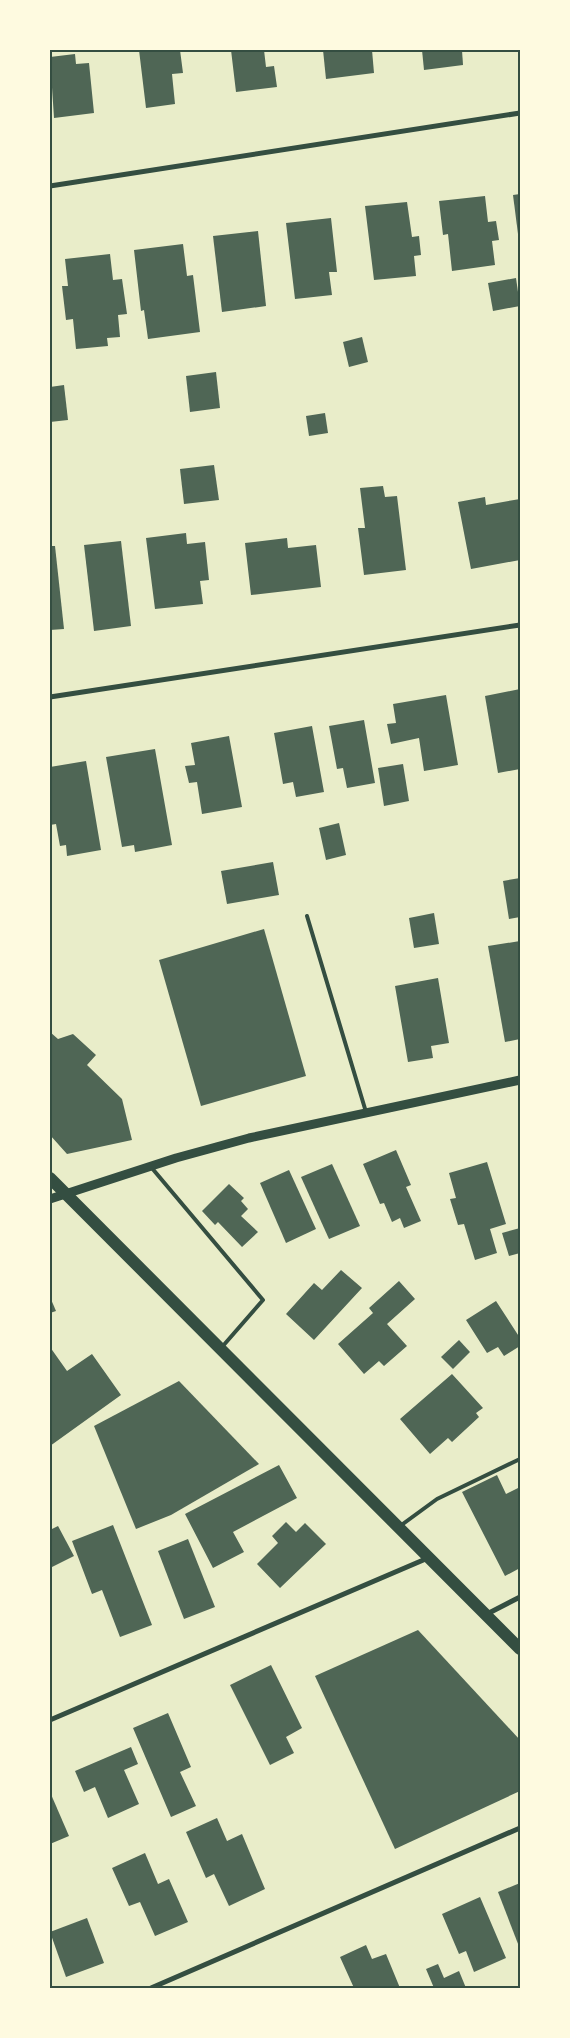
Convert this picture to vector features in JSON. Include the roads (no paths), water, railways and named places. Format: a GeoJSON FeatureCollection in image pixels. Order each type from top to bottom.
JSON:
{"type":"FeatureCollection","features":[{"type":"Feature","properties":{"kind":"main road"},"geometry":{"type":"LineString","coordinates":[[50,1178],[520,1648]]}},
{"type":"Feature","properties":{"kind":"street"},"geometry":{"type":"LineString","coordinates":[[50,186],[520,113]]}},
{"type":"Feature","properties":{"kind":"street"},"geometry":{"type":"LineString","coordinates":[[50,697],[520,625]]}},
{"type":"Feature","properties":{"kind":"street"},"geometry":{"type":"LineString","coordinates":[[50,1199],[249,1138],[520,1080]]}},
{"type":"Feature","properties":{"kind":"street"},"geometry":{"type":"LineString","coordinates":[[50,1720],[428,1558]]}},
{"type":"Feature","properties":{"kind":"street"},"geometry":{"type":"LineString","coordinates":[[486,1614],[520,1598]]}},
{"type":"Feature","properties":{"kind":"street"},"geometry":{"type":"LineString","coordinates":[[151,1988],[520,1828]]}},
{"type":"Feature","properties":{"kind":"lane"},"geometry":{"type":"LineString","coordinates":[[307,916],[366,1113]]}},
{"type":"Feature","properties":{"kind":"lane"},"geometry":{"type":"LineString","coordinates":[[150,1167],[263,1300],[221,1349]]}},
{"type":"Feature","properties":{"kind":"lane"},"geometry":{"type":"LineString","coordinates":[[399,1527],[437,1499],[520,1459]]}}]}
